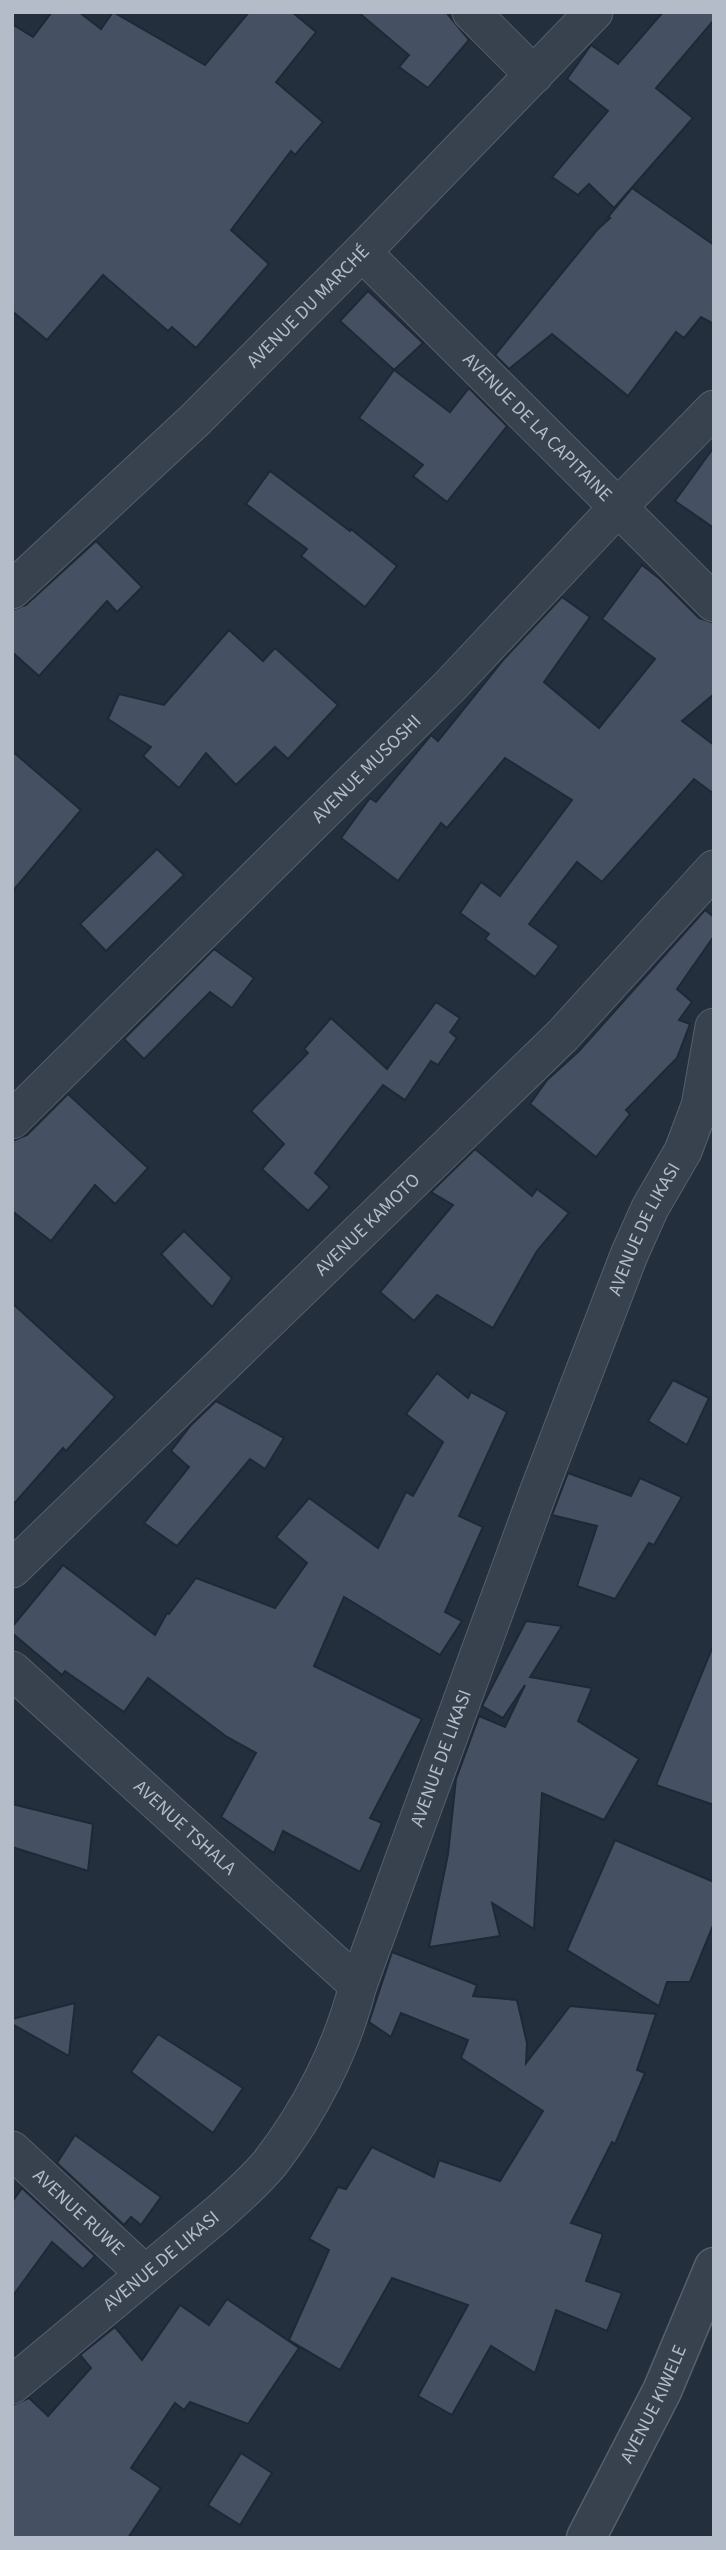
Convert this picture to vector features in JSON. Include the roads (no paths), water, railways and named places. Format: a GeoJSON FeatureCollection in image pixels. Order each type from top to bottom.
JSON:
{"type":"FeatureCollection","features":[{"type":"Feature","properties":{"kind":"street"},"geometry":{"type":"LineString","coordinates":[[471,12],[534,75]]}},
{"type":"Feature","properties":{"kind":"street","name":"AVENUE DU MARCHÉ"},"geometry":{"type":"LineString","coordinates":[[14,584],[196,419],[594,12]]}},
{"type":"Feature","properties":{"kind":"street","name":"AVENUE DE LA CAPITAINE"},"geometry":{"type":"LineString","coordinates":[[362,252],[714,603]]}},
{"type":"Feature","properties":{"kind":"street","name":"AVENUE MUSOSHI"},"geometry":{"type":"LineString","coordinates":[[12,1120],[450,686],[618,507],[714,410]]}},
{"type":"Feature","properties":{"kind":"street","name":"AVENUE KAMOTO"},"geometry":{"type":"LineString","coordinates":[[12,1569],[563,1035],[714,869]]}},
{"type":"Feature","properties":{"kind":"street","name":"AVENUE DE LIKASI"},"geometry":{"type":"LineString","coordinates":[[12,2385],[220,2212],[269,2164],[316,2093],[351,2011],[358,1985],[535,1503],[629,1255],[660,1189],[682,1151],[700,1106],[714,1027]]}},
{"type":"Feature","properties":{"kind":"street","name":"AVENUE TSHALA"},"geometry":{"type":"LineString","coordinates":[[12,1671],[358,1985]]}},
{"type":"Feature","properties":{"kind":"street","name":"AVENUE RUWE"},"geometry":{"type":"LineString","coordinates":[[12,2150],[144,2273]]}},
{"type":"Feature","properties":{"kind":"street","name":"AVENUE KIWELE"},"geometry":{"type":"LineString","coordinates":[[586,2538],[662,2391],[714,2267]]}}]}
